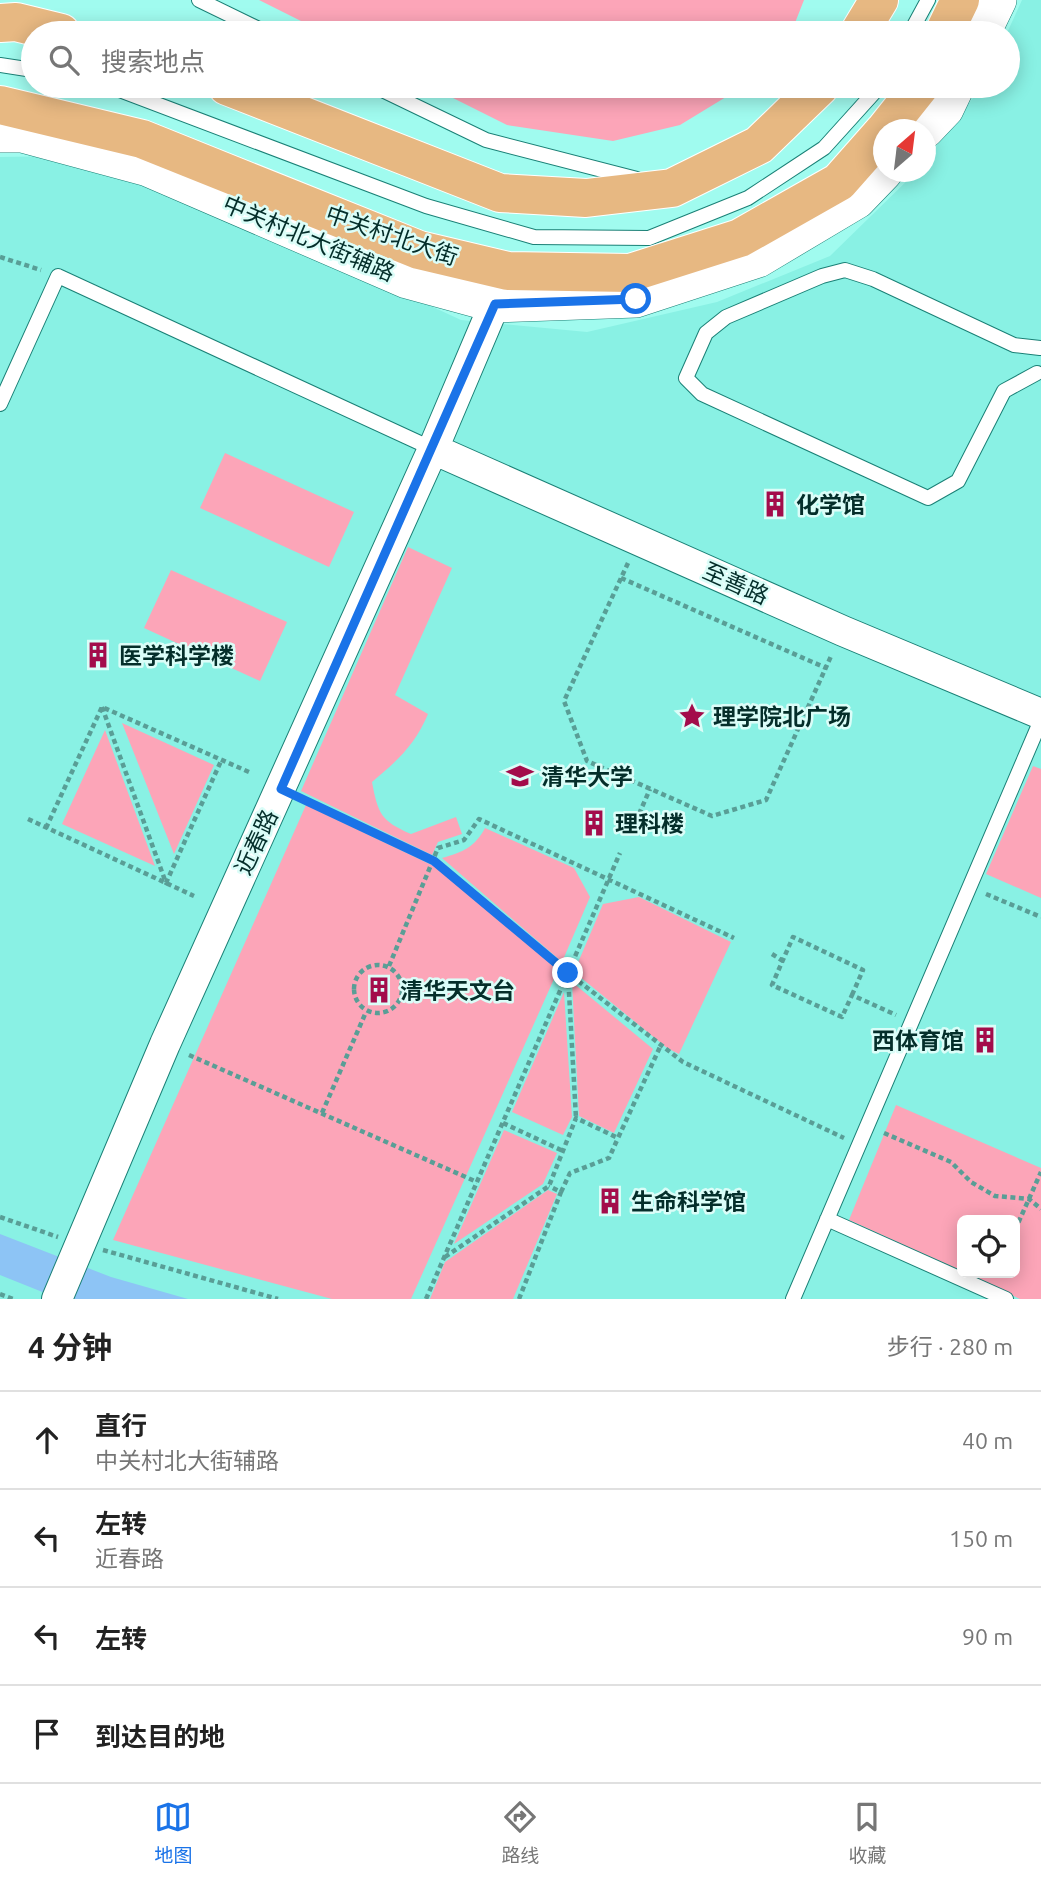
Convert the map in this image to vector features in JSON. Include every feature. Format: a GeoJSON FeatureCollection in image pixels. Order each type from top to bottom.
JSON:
{"type":"FeatureCollection","features":[{"type":"Feature","properties":{"kind":"main road"},"geometry":{"type":"LineString","coordinates":[[866,21],[879,0]]}},
{"type":"Feature","properties":{"kind":"main road"},"geometry":{"type":"LineString","coordinates":[[950,21],[960,0]]}},
{"type":"Feature","properties":{"kind":"main road"},"geometry":{"type":"LineString","coordinates":[[0,23],[21,23]]}},
{"type":"Feature","properties":{"kind":"main road"},"geometry":{"type":"LineString","coordinates":[[258,98],[500,193],[586,198],[672,188],[760,145],[808,98]]}},
{"type":"Feature","properties":{"kind":"main road","name":"中关村北大街"},"geometry":{"type":"LineString","coordinates":[[893,119],[910,98]]}},
{"type":"Feature","properties":{"kind":"main road","name":"中关村北大街"},"geometry":{"type":"LineString","coordinates":[[0,105],[142,139],[419,250],[502,288],[630,273],[740,238],[839,182],[873,143]]}},
{"type":"Feature","properties":{"kind":"street"},"geometry":{"type":"LineString","coordinates":[[852,21],[858,0]]}},
{"type":"Feature","properties":{"kind":"street"},"geometry":{"type":"LineString","coordinates":[[988,21],[998,0]]}},
{"type":"Feature","properties":{"kind":"street"},"geometry":{"type":"LineString","coordinates":[[935,119],[950,98]]}},
{"type":"Feature","properties":{"kind":"street","name":"中关村北大街辅路"},"geometry":{"type":"LineString","coordinates":[[0,134],[22,134],[148,168],[407,280],[636,299],[758,259],[857,200],[874,182]]}},
{"type":"Feature","properties":{"kind":"street","name":"近春路"},"geometry":{"type":"LineString","coordinates":[[57,1299],[165,1044],[433,449],[502,288]]}},
{"type":"Feature","properties":{"kind":"street","name":"至善路"},"geometry":{"type":"LineString","coordinates":[[433,449],[843,631],[1041,713]]}},
{"type":"Feature","properties":{"kind":"lane"},"geometry":{"type":"LineString","coordinates":[[199,0],[242,21]]}},
{"type":"Feature","properties":{"kind":"lane"},"geometry":{"type":"LineString","coordinates":[[917,21],[928,0]]}},
{"type":"Feature","properties":{"kind":"lane"},"geometry":{"type":"LineString","coordinates":[[0,65],[21,69]]}},
{"type":"Feature","properties":{"kind":"lane","name":"中关村北大街"},"geometry":{"type":"LineString","coordinates":[[141,98],[426,206],[534,237],[649,238],[748,198],[824,148],[869,98]]}},
{"type":"Feature","properties":{"kind":"lane"},"geometry":{"type":"LineString","coordinates":[[399,98],[486,140],[672,188]]}},
{"type":"Feature","properties":{"kind":"lane"},"geometry":{"type":"LineString","coordinates":[[845,270],[873,279],[1014,345],[1041,347],[1039,374],[1004,391],[958,481],[928,498],[702,394],[686,377],[706,333],[726,317],[822,276],[845,270]]}},
{"type":"Feature","properties":{"kind":"lane"},"geometry":{"type":"LineString","coordinates":[[0,404],[58,276],[433,449]]}},
{"type":"Feature","properties":{"kind":"lane"},"geometry":{"type":"LineString","coordinates":[[793,1299],[1041,720]]}},
{"type":"Feature","properties":{"kind":"lane"},"geometry":{"type":"LineString","coordinates":[[827,1219],[1006,1299]]}},
{"type":"Feature","properties":{"kind":"path"},"geometry":{"type":"LineString","coordinates":[[0,257],[58,276]]}},
{"type":"Feature","properties":{"kind":"path"},"geometry":{"type":"LineString","coordinates":[[639,540],[564,701],[587,761],[712,816],[766,800],[843,631]]}},
{"type":"Feature","properties":{"kind":"path"},"geometry":{"type":"LineString","coordinates":[[621,578],[826,668]]}},
{"type":"Feature","properties":{"kind":"path"},"geometry":{"type":"LineString","coordinates":[[102,707],[248,772]]}},
{"type":"Feature","properties":{"kind":"path"},"geometry":{"type":"LineString","coordinates":[[46,828],[102,707]]}},
{"type":"Feature","properties":{"kind":"path"},"geometry":{"type":"LineString","coordinates":[[102,707],[166,883]]}},
{"type":"Feature","properties":{"kind":"path"},"geometry":{"type":"LineString","coordinates":[[166,883],[221,761]]}},
{"type":"Feature","properties":{"kind":"path"},"geometry":{"type":"LineString","coordinates":[[281,789],[434,861],[568,973],[660,1047],[683,1062],[859,1145]]}},
{"type":"Feature","properties":{"kind":"path"},"geometry":{"type":"LineString","coordinates":[[639,814],[650,789]]}},
{"type":"Feature","properties":{"kind":"path"},"geometry":{"type":"LineString","coordinates":[[28,819],[194,896]]}},
{"type":"Feature","properties":{"kind":"path"},"geometry":{"type":"LineString","coordinates":[[389,966],[438,848],[464,840],[479,819],[734,938]]}},
{"type":"Feature","properties":{"kind":"path"},"geometry":{"type":"LineString","coordinates":[[426,1299],[620,853]]}},
{"type":"Feature","properties":{"kind":"path"},"geometry":{"type":"LineString","coordinates":[[969,887],[1041,917]]}},
{"type":"Feature","properties":{"kind":"path"},"geometry":{"type":"LineString","coordinates":[[793,937],[863,970],[842,1017],[772,985],[783,961],[793,937]]}},
{"type":"Feature","properties":{"kind":"path"},"geometry":{"type":"LineString","coordinates":[[772,954],[783,961]]}},
{"type":"Feature","properties":{"kind":"path"},"geometry":{"type":"LineString","coordinates":[[370,965],[389,966],[402,981],[401,1001],[386,1013],[366,1012],[354,997],[355,978],[370,965]]}},
{"type":"Feature","properties":{"kind":"path"},"geometry":{"type":"LineString","coordinates":[[443,1259],[548,1186],[576,1118],[568,973]]}},
{"type":"Feature","properties":{"kind":"path"},"geometry":{"type":"LineString","coordinates":[[852,995],[911,1022]]}},
{"type":"Feature","properties":{"kind":"path"},"geometry":{"type":"LineString","coordinates":[[322,1113],[366,1012]]}},
{"type":"Feature","properties":{"kind":"path"},"geometry":{"type":"LineString","coordinates":[[165,1044],[477,1182]]}},
{"type":"Feature","properties":{"kind":"path"},"geometry":{"type":"LineString","coordinates":[[519,1299],[517,1296],[570,1173],[609,1158],[660,1047]]}},
{"type":"Feature","properties":{"kind":"path"},"geometry":{"type":"LineString","coordinates":[[576,1118],[618,1138]]}},
{"type":"Feature","properties":{"kind":"path"},"geometry":{"type":"LineString","coordinates":[[503,1123],[563,1151]]}},
{"type":"Feature","properties":{"kind":"path"},"geometry":{"type":"LineString","coordinates":[[867,1126],[951,1162],[971,1182],[995,1196],[1029,1199],[1041,1209]]}},
{"type":"Feature","properties":{"kind":"path"},"geometry":{"type":"LineString","coordinates":[[1020,1219],[1041,1172]]}},
{"type":"Feature","properties":{"kind":"path"},"geometry":{"type":"LineString","coordinates":[[548,1186],[561,1192]]}},
{"type":"Feature","properties":{"kind":"path"},"geometry":{"type":"LineString","coordinates":[[0,1217],[82,1244],[278,1299]]}},
{"type":"Feature","properties":{"kind":"path"},"geometry":{"type":"LineString","coordinates":[[0,1294],[13,1299]]}},
{"type":"Feature","properties":{"kind":"shaded area"},"geometry":{"type":"Polygon","coordinates":[[[259,0],[804,0],[796,21],[301,21],[259,0]]]}},
{"type":"Feature","properties":{"kind":"shaded area","name":"清华大学"},"geometry":{"type":"Polygon","coordinates":[[[1022,0],[1041,0],[1041,1299],[0,1299],[0,157],[60,156],[227,212],[461,320],[587,332],[717,302],[830,256],[906,182],[936,182],[936,147],[973,98],[1020,98],[1020,21],[1012,21],[1022,0]]]}},
{"type":"Feature","properties":{"kind":"shaded area"},"geometry":{"type":"Polygon","coordinates":[[[453,98],[724,98],[680,125],[613,141],[507,125],[453,98]]]}},
{"type":"Feature","properties":{"kind":"shaded area"},"geometry":{"type":"Polygon","coordinates":[[[225,453],[354,512],[329,567],[200,508],[225,453]]]}},
{"type":"Feature","properties":{"kind":"shaded area"},"geometry":{"type":"Polygon","coordinates":[[[408,547],[452,568],[395,695],[428,714],[404,752],[372,782],[382,815],[393,825],[411,834],[456,817],[462,834],[438,842],[432,855],[301,791],[408,547]]]}},
{"type":"Feature","properties":{"kind":"shaded area"},"geometry":{"type":"Polygon","coordinates":[[[171,570],[287,622],[260,681],[144,628],[171,570]]]}},
{"type":"Feature","properties":{"kind":"shaded area"},"geometry":{"type":"Polygon","coordinates":[[[122,723],[214,765],[174,854],[122,723]]]}},
{"type":"Feature","properties":{"kind":"shaded area"},"geometry":{"type":"Polygon","coordinates":[[[105,730],[155,866],[62,824],[105,730]]]}},
{"type":"Feature","properties":{"kind":"shaded area"},"geometry":{"type":"Polygon","coordinates":[[[1033,766],[1041,769],[1041,898],[986,874],[1033,766]]]}},
{"type":"Feature","properties":{"kind":"shaded area"},"geometry":{"type":"Polygon","coordinates":[[[306,805],[436,867],[558,970],[411,1299],[332,1299],[113,1240],[306,805]]]}},
{"type":"Feature","properties":{"kind":"shaded area"},"geometry":{"type":"Polygon","coordinates":[[[485,828],[574,868],[590,897],[562,962],[442,858],[468,848],[485,828]]]}},
{"type":"Feature","properties":{"kind":"shaded area"},"geometry":{"type":"Polygon","coordinates":[[[639,897],[731,942],[679,1054],[667,1048],[574,972],[603,904],[639,897]]]}},
{"type":"Feature","properties":{"kind":"shaded area"},"geometry":{"type":"Polygon","coordinates":[[[572,982],[653,1049],[614,1133],[579,1116],[572,982]]]}},
{"type":"Feature","properties":{"kind":"shaded area"},"geometry":{"type":"Polygon","coordinates":[[[564,992],[572,1117],[563,1135],[512,1112],[564,992]]]}},
{"type":"Feature","properties":{"kind":"shaded area"},"geometry":{"type":"Polygon","coordinates":[[[896,1105],[1041,1168],[1041,1299],[1020,1299],[974,1278],[1020,1278],[1020,1215],[957,1215],[957,1270],[849,1220],[896,1105]]]}},
{"type":"Feature","properties":{"kind":"shaded area"},"geometry":{"type":"Polygon","coordinates":[[[504,1130],[557,1153],[543,1184],[454,1244],[504,1130]]]}},
{"type":"Feature","properties":{"kind":"shaded area"},"geometry":{"type":"Polygon","coordinates":[[[548,1190],[557,1194],[513,1299],[430,1299],[445,1262],[548,1190]]]}},
{"type":"Feature","properties":{"kind":"shaded area"},"geometry":{"type":"Polygon","coordinates":[[[0,1234],[111,1277],[188,1299],[60,1299],[0,1275],[0,1234]]]}},
{"type":"Feature","properties":{"kind":"place","name":"化学馆"},"geometry":{"type":"Point","coordinates":[775,504]}},
{"type":"Feature","properties":{"kind":"place","name":"医学科学楼"},"geometry":{"type":"Point","coordinates":[98,655]}},
{"type":"Feature","properties":{"kind":"place","name":"理学院北广场"},"geometry":{"type":"Point","coordinates":[692,716]}},
{"type":"Feature","properties":{"kind":"place","name":"清华大学"},"geometry":{"type":"Point","coordinates":[520,776]}},
{"type":"Feature","properties":{"kind":"place","name":"理科楼"},"geometry":{"type":"Point","coordinates":[594,823]}},
{"type":"Feature","properties":{"kind":"place","name":"清华天文台"},"geometry":{"type":"Point","coordinates":[379,990]}},
{"type":"Feature","properties":{"kind":"place","name":"西体育馆"},"geometry":{"type":"Point","coordinates":[985,1040]}},
{"type":"Feature","properties":{"kind":"place","name":"生命科学馆"},"geometry":{"type":"Point","coordinates":[610,1201]}},
{"type":"Feature","properties":{"kind":"route"},"geometry":{"type":"LineString","coordinates":[[568,973],[434,861],[281,789],[495,304],[636,299]]}}]}
